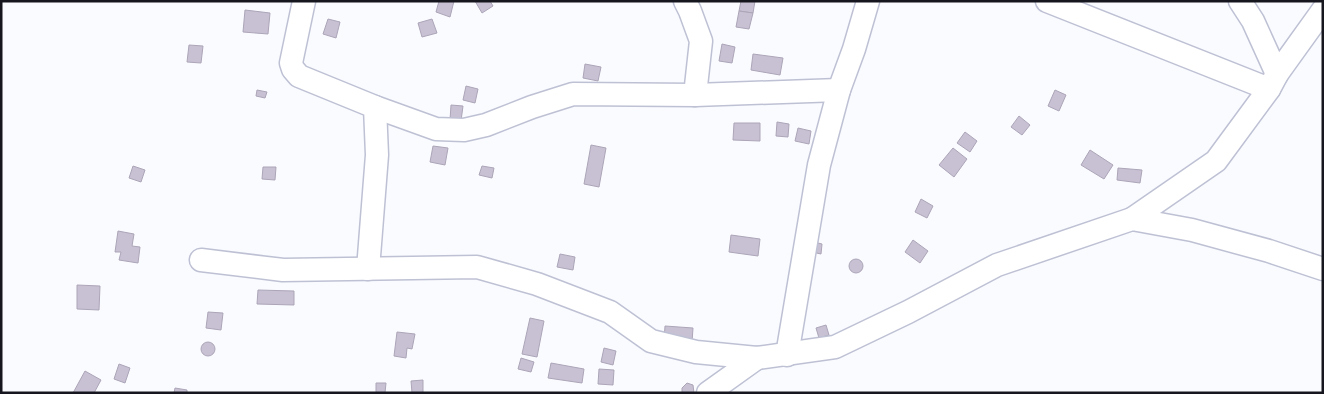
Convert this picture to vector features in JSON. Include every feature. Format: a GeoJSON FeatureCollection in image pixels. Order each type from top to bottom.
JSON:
{"type":"FeatureCollection","features":[{"type":"Feature","properties":{"kind":"street"},"geometry":{"type":"LineString","coordinates":[[304,1],[291,63],[299,76],[375,108],[436,129],[464,130],[486,125],[532,106],[573,94],[695,96],[839,90]]}},
{"type":"Feature","properties":{"kind":"street"},"geometry":{"type":"LineString","coordinates":[[685,1],[701,41],[695,96]]}},
{"type":"Feature","properties":{"kind":"street"},"geometry":{"type":"LineString","coordinates":[[787,354],[818,165],[839,90],[854,49],[868,1]]}},
{"type":"Feature","properties":{"kind":"street"},"geometry":{"type":"LineString","coordinates":[[1047,1],[1273,81]]}},
{"type":"Feature","properties":{"kind":"street"},"geometry":{"type":"LineString","coordinates":[[1240,1],[1253,21],[1273,81]]}},
{"type":"Feature","properties":{"kind":"street"},"geometry":{"type":"LineString","coordinates":[[201,260],[283,270],[477,268],[537,284],[610,312],[651,341],[696,352],[756,358],[836,348],[997,265],[1132,219],[1216,160],[1323,10]]}},
{"type":"Feature","properties":{"kind":"street"},"geometry":{"type":"LineString","coordinates":[[368,269],[377,155],[375,108]]}},
{"type":"Feature","properties":{"kind":"street"},"geometry":{"type":"LineString","coordinates":[[1132,219],[1192,230],[1269,251],[1323,269]]}},
{"type":"Feature","properties":{"kind":"street"},"geometry":{"type":"LineString","coordinates":[[708,393],[756,358]]}},
{"type":"Feature","properties":{"kind":"building"},"geometry":{"type":"Polygon","coordinates":[[[439,1],[454,1],[450,17],[436,12],[439,1]]]}},
{"type":"Feature","properties":{"kind":"building"},"geometry":{"type":"Polygon","coordinates":[[[475,1],[490,1],[493,6],[482,13],[475,1]]]}},
{"type":"Feature","properties":{"kind":"building"},"geometry":{"type":"Polygon","coordinates":[[[741,1],[755,1],[753,13],[739,11],[741,1]]]}},
{"type":"Feature","properties":{"kind":"building"},"geometry":{"type":"Polygon","coordinates":[[[245,10],[270,13],[268,34],[243,32],[245,10]]]}},
{"type":"Feature","properties":{"kind":"building"},"geometry":{"type":"Polygon","coordinates":[[[739,11],[753,13],[749,29],[736,27],[739,11]]]}},
{"type":"Feature","properties":{"kind":"building"},"geometry":{"type":"Polygon","coordinates":[[[328,19],[340,22],[336,38],[323,34],[328,19]]]}},
{"type":"Feature","properties":{"kind":"building"},"geometry":{"type":"Polygon","coordinates":[[[432,19],[437,33],[422,37],[418,23],[432,19]]]}},
{"type":"Feature","properties":{"kind":"building"},"geometry":{"type":"Polygon","coordinates":[[[722,44],[735,47],[732,63],[719,61],[722,44]]]}},
{"type":"Feature","properties":{"kind":"building"},"geometry":{"type":"Polygon","coordinates":[[[189,45],[203,46],[201,63],[187,62],[189,45]]]}},
{"type":"Feature","properties":{"kind":"building"},"geometry":{"type":"Polygon","coordinates":[[[753,54],[783,58],[780,75],[751,70],[753,54]]]}},
{"type":"Feature","properties":{"kind":"building"},"geometry":{"type":"Polygon","coordinates":[[[585,64],[601,67],[598,81],[583,78],[585,64]]]}},
{"type":"Feature","properties":{"kind":"building"},"geometry":{"type":"Polygon","coordinates":[[[466,86],[478,89],[475,103],[463,100],[466,86]]]}},
{"type":"Feature","properties":{"kind":"building"},"geometry":{"type":"Polygon","coordinates":[[[257,90],[267,92],[265,98],[256,96],[257,90]]]}},
{"type":"Feature","properties":{"kind":"building"},"geometry":{"type":"Polygon","coordinates":[[[1055,90],[1066,95],[1059,111],[1048,106],[1055,90]]]}},
{"type":"Feature","properties":{"kind":"building"},"geometry":{"type":"Polygon","coordinates":[[[451,105],[463,106],[461,121],[450,120],[451,105]]]}},
{"type":"Feature","properties":{"kind":"building"},"geometry":{"type":"Polygon","coordinates":[[[1019,116],[1030,125],[1022,135],[1011,127],[1019,116]]]}},
{"type":"Feature","properties":{"kind":"building"},"geometry":{"type":"Polygon","coordinates":[[[777,122],[789,124],[788,137],[776,136],[777,122]]]}},
{"type":"Feature","properties":{"kind":"building"},"geometry":{"type":"Polygon","coordinates":[[[734,123],[760,123],[760,141],[733,140],[734,123]]]}},
{"type":"Feature","properties":{"kind":"building"},"geometry":{"type":"Polygon","coordinates":[[[798,128],[811,131],[809,144],[795,141],[798,128]]]}},
{"type":"Feature","properties":{"kind":"building"},"geometry":{"type":"Polygon","coordinates":[[[965,132],[977,141],[970,152],[957,143],[965,132]]]}},
{"type":"Feature","properties":{"kind":"building"},"geometry":{"type":"Polygon","coordinates":[[[591,145],[606,148],[599,187],[584,184],[591,145]]]}},
{"type":"Feature","properties":{"kind":"building"},"geometry":{"type":"Polygon","coordinates":[[[433,146],[448,148],[445,165],[430,162],[433,146]]]}},
{"type":"Feature","properties":{"kind":"building"},"geometry":{"type":"Polygon","coordinates":[[[953,148],[967,159],[954,177],[939,165],[953,148]]]}},
{"type":"Feature","properties":{"kind":"building"},"geometry":{"type":"Polygon","coordinates":[[[1090,150],[1113,165],[1104,179],[1081,165],[1090,150]]]}},
{"type":"Feature","properties":{"kind":"building"},"geometry":{"type":"Polygon","coordinates":[[[133,166],[145,170],[141,182],[129,178],[133,166]]]}},
{"type":"Feature","properties":{"kind":"building"},"geometry":{"type":"Polygon","coordinates":[[[482,166],[494,168],[492,178],[479,175],[482,166]]]}},
{"type":"Feature","properties":{"kind":"building"},"geometry":{"type":"Polygon","coordinates":[[[263,167],[276,167],[275,180],[262,179],[263,167]]]}},
{"type":"Feature","properties":{"kind":"building"},"geometry":{"type":"Polygon","coordinates":[[[1118,168],[1142,170],[1140,183],[1117,180],[1118,168]]]}},
{"type":"Feature","properties":{"kind":"building"},"geometry":{"type":"Polygon","coordinates":[[[921,199],[933,206],[927,218],[915,212],[921,199]]]}},
{"type":"Feature","properties":{"kind":"building"},"geometry":{"type":"Polygon","coordinates":[[[118,231],[134,234],[132,246],[140,247],[138,263],[119,260],[121,252],[115,252],[118,231]]]}},
{"type":"Feature","properties":{"kind":"building"},"geometry":{"type":"Polygon","coordinates":[[[731,235],[760,239],[758,256],[729,252],[731,235]]]}},
{"type":"Feature","properties":{"kind":"building"},"geometry":{"type":"Polygon","coordinates":[[[913,240],[928,251],[920,263],[905,252],[913,240]]]}},
{"type":"Feature","properties":{"kind":"building"},"geometry":{"type":"Polygon","coordinates":[[[814,242],[822,244],[821,254],[812,252],[814,242]]]}},
{"type":"Feature","properties":{"kind":"building"},"geometry":{"type":"Polygon","coordinates":[[[560,254],[575,257],[573,270],[557,267],[560,254]]]}},
{"type":"Feature","properties":{"kind":"building"},"geometry":{"type":"Polygon","coordinates":[[[856,259],[861,261],[863,266],[861,271],[856,273],[851,271],[849,266],[851,261],[856,259]]]}},
{"type":"Feature","properties":{"kind":"building"},"geometry":{"type":"Polygon","coordinates":[[[77,285],[100,286],[99,310],[77,309],[77,285]]]}},
{"type":"Feature","properties":{"kind":"building"},"geometry":{"type":"Polygon","coordinates":[[[258,290],[294,291],[294,305],[257,304],[258,290]]]}},
{"type":"Feature","properties":{"kind":"building"},"geometry":{"type":"Polygon","coordinates":[[[208,312],[223,313],[221,330],[206,328],[208,312]]]}},
{"type":"Feature","properties":{"kind":"building"},"geometry":{"type":"Polygon","coordinates":[[[530,318],[544,321],[537,357],[522,354],[530,318]]]}},
{"type":"Feature","properties":{"kind":"building"},"geometry":{"type":"Polygon","coordinates":[[[826,325],[829,335],[819,338],[816,328],[826,325]]]}},
{"type":"Feature","properties":{"kind":"building"},"geometry":{"type":"Polygon","coordinates":[[[665,326],[693,328],[692,342],[664,340],[665,326]]]}},
{"type":"Feature","properties":{"kind":"building"},"geometry":{"type":"Polygon","coordinates":[[[397,332],[415,334],[412,349],[407,348],[406,358],[394,356],[397,332]]]}},
{"type":"Feature","properties":{"kind":"building"},"geometry":{"type":"Polygon","coordinates":[[[208,342],[213,344],[215,349],[213,354],[208,356],[203,354],[201,349],[203,344],[208,342]]]}},
{"type":"Feature","properties":{"kind":"building"},"geometry":{"type":"Polygon","coordinates":[[[604,348],[616,351],[613,365],[601,362],[604,348]]]}},
{"type":"Feature","properties":{"kind":"building"},"geometry":{"type":"Polygon","coordinates":[[[521,358],[534,362],[531,372],[518,369],[521,358]]]}},
{"type":"Feature","properties":{"kind":"building"},"geometry":{"type":"Polygon","coordinates":[[[551,363],[584,369],[582,383],[548,378],[551,363]]]}},
{"type":"Feature","properties":{"kind":"building"},"geometry":{"type":"Polygon","coordinates":[[[119,364],[130,368],[125,383],[114,379],[119,364]]]}},
{"type":"Feature","properties":{"kind":"building"},"geometry":{"type":"Polygon","coordinates":[[[599,369],[614,370],[613,385],[598,384],[599,369]]]}},
{"type":"Feature","properties":{"kind":"building"},"geometry":{"type":"Polygon","coordinates":[[[85,371],[101,380],[94,393],[73,393],[85,371]]]}},
{"type":"Feature","properties":{"kind":"building"},"geometry":{"type":"Polygon","coordinates":[[[423,380],[423,393],[412,393],[411,381],[423,380]]]}},
{"type":"Feature","properties":{"kind":"building"},"geometry":{"type":"Polygon","coordinates":[[[376,383],[386,383],[385,393],[376,393],[376,383]]]}},
{"type":"Feature","properties":{"kind":"building"},"geometry":{"type":"Polygon","coordinates":[[[687,383],[693,385],[694,393],[682,393],[682,388],[687,383]]]}},
{"type":"Feature","properties":{"kind":"building"},"geometry":{"type":"Polygon","coordinates":[[[175,388],[187,390],[187,393],[174,393],[175,388]]]}}]}
